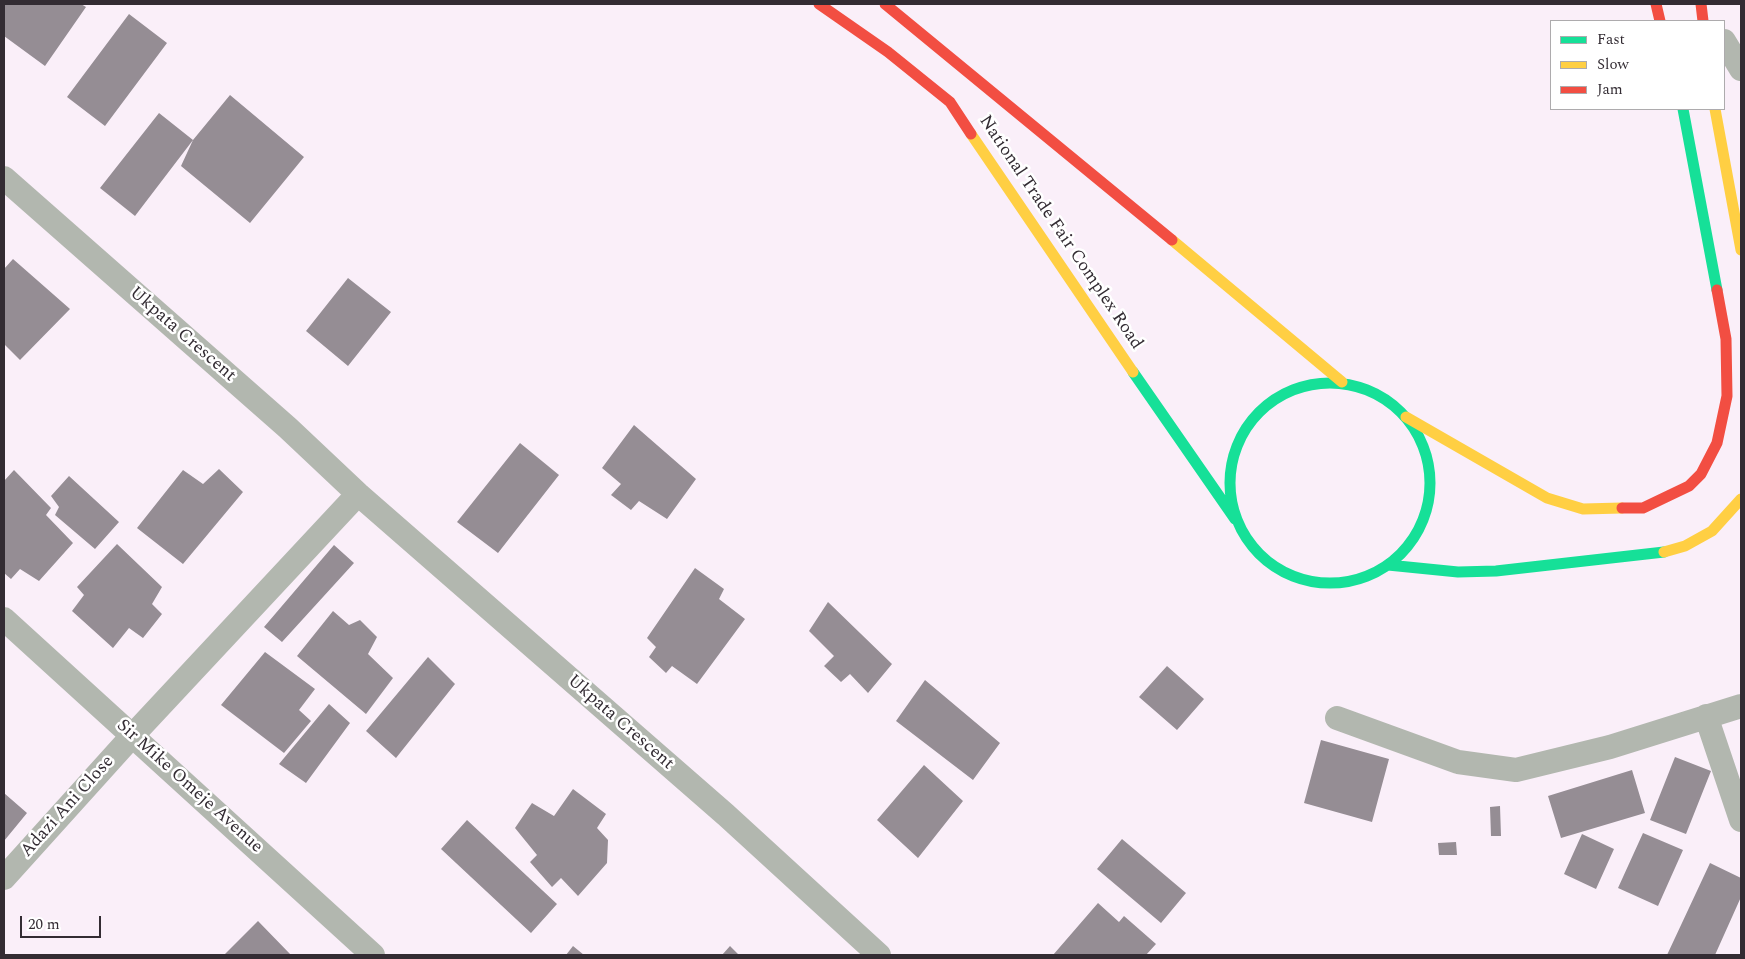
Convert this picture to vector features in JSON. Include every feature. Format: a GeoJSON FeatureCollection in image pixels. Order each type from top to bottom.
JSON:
{"type":"FeatureCollection","features":[{"type":"Feature","properties":{"kind":"main road","name":"National Trade Fair Complex Road"},"geometry":{"type":"LineString","coordinates":[[819,4],[888,52],[950,102],[1080,296],[1235,519]]}},
{"type":"Feature","properties":{"kind":"main road","name":"National Trade Fair Complex Road"},"geometry":{"type":"LineString","coordinates":[[885,4],[1342,382]]}},
{"type":"Feature","properties":{"kind":"main road"},"geometry":{"type":"LineString","coordinates":[[1656,4],[1660,20]]}},
{"type":"Feature","properties":{"kind":"main road"},"geometry":{"type":"LineString","coordinates":[[1406,417],[1421,441],[1429,467],[1430,495],[1423,522],[1408,546],[1388,565],[1365,578],[1339,584],[1313,583],[1288,575],[1266,561],[1248,542],[1235,519],[1229,494],[1230,468],[1237,443],[1250,420],[1269,402],[1291,390],[1316,382],[1342,382],[1366,388],[1388,400],[1406,417],[1547,498],[1583,509],[1643,508],[1674,495],[1689,486],[1701,474],[1717,443],[1727,396],[1726,339],[1683,110]]}},
{"type":"Feature","properties":{"kind":"main road"},"geometry":{"type":"LineString","coordinates":[[1715,110],[1741,250]]}},
{"type":"Feature","properties":{"kind":"main road"},"geometry":{"type":"LineString","coordinates":[[1388,565],[1458,572],[1496,571],[1659,553],[1685,546],[1712,531],[1741,499]]}},
{"type":"Feature","properties":{"kind":"street"},"geometry":{"type":"LineString","coordinates":[[1725,43],[1741,69]]}},
{"type":"Feature","properties":{"kind":"street","name":"Ukpata Crescent"},"geometry":{"type":"LineString","coordinates":[[4,178],[280,421],[358,494],[726,815],[879,955]]}},
{"type":"Feature","properties":{"kind":"street"},"geometry":{"type":"LineString","coordinates":[[133,735],[358,494]]}},
{"type":"Feature","properties":{"kind":"street","name":"Sir Mike Omeje Avenue"},"geometry":{"type":"LineString","coordinates":[[4,619],[373,955]]}},
{"type":"Feature","properties":{"kind":"street"},"geometry":{"type":"LineString","coordinates":[[1337,718],[1458,762],[1516,770],[1610,747],[1741,706]]}},
{"type":"Feature","properties":{"kind":"street"},"geometry":{"type":"LineString","coordinates":[[1706,716],[1741,820]]}},
{"type":"Feature","properties":{"kind":"street","name":"Adazi Ani Close"},"geometry":{"type":"LineString","coordinates":[[4,878],[133,735]]}},
{"type":"Feature","properties":{"kind":"building"},"geometry":{"type":"Polygon","coordinates":[[[4,4],[81,4],[86,7],[45,66],[4,36],[4,4]]]}},
{"type":"Feature","properties":{"kind":"building"},"geometry":{"type":"Polygon","coordinates":[[[129,14],[167,43],[105,126],[67,97],[129,14]]]}},
{"type":"Feature","properties":{"kind":"building"},"geometry":{"type":"Polygon","coordinates":[[[230,95],[304,157],[250,223],[181,166],[193,140],[230,95]]]}},
{"type":"Feature","properties":{"kind":"building"},"geometry":{"type":"Polygon","coordinates":[[[159,113],[193,140],[135,216],[100,188],[159,113]]]}},
{"type":"Feature","properties":{"kind":"building"},"geometry":{"type":"Polygon","coordinates":[[[13,259],[70,309],[20,360],[4,344],[4,269],[13,259]]]}},
{"type":"Feature","properties":{"kind":"building"},"geometry":{"type":"Polygon","coordinates":[[[348,278],[391,312],[348,366],[306,331],[348,278]]]}},
{"type":"Feature","properties":{"kind":"building"},"geometry":{"type":"Polygon","coordinates":[[[634,425],[696,479],[667,519],[639,501],[631,510],[611,495],[621,484],[602,468],[634,425]]]}},
{"type":"Feature","properties":{"kind":"building"},"geometry":{"type":"Polygon","coordinates":[[[520,443],[559,475],[498,553],[457,522],[520,443]]]}},
{"type":"Feature","properties":{"kind":"building"},"geometry":{"type":"Polygon","coordinates":[[[219,469],[243,492],[183,564],[137,528],[183,470],[203,484],[219,469]]]}},
{"type":"Feature","properties":{"kind":"building"},"geometry":{"type":"Polygon","coordinates":[[[14,470],[51,508],[46,515],[73,543],[39,581],[20,569],[11,579],[4,573],[4,481],[14,470]]]}},
{"type":"Feature","properties":{"kind":"building"},"geometry":{"type":"Polygon","coordinates":[[[69,476],[119,522],[95,549],[55,515],[59,507],[51,496],[69,476]]]}},
{"type":"Feature","properties":{"kind":"building"},"geometry":{"type":"Polygon","coordinates":[[[117,544],[162,587],[152,604],[162,614],[143,638],[129,628],[113,648],[72,611],[84,595],[77,587],[117,544]]]}},
{"type":"Feature","properties":{"kind":"building"},"geometry":{"type":"Polygon","coordinates":[[[334,545],[354,563],[282,642],[264,627],[334,545]]]}},
{"type":"Feature","properties":{"kind":"building"},"geometry":{"type":"Polygon","coordinates":[[[695,568],[724,589],[719,599],[745,619],[697,684],[672,666],[666,673],[649,657],[656,647],[647,638],[695,568]]]}},
{"type":"Feature","properties":{"kind":"building"},"geometry":{"type":"Polygon","coordinates":[[[828,602],[892,664],[868,693],[850,674],[841,682],[824,666],[834,656],[809,631],[828,602]]]}},
{"type":"Feature","properties":{"kind":"building"},"geometry":{"type":"Polygon","coordinates":[[[333,611],[349,625],[360,620],[377,637],[368,654],[393,678],[366,714],[297,656],[333,611]]]}},
{"type":"Feature","properties":{"kind":"building"},"geometry":{"type":"Polygon","coordinates":[[[265,652],[315,689],[299,710],[311,721],[284,753],[221,705],[265,652]]]}},
{"type":"Feature","properties":{"kind":"building"},"geometry":{"type":"Polygon","coordinates":[[[428,657],[455,684],[396,758],[366,731],[428,657]]]}},
{"type":"Feature","properties":{"kind":"building"},"geometry":{"type":"Polygon","coordinates":[[[1167,666],[1204,699],[1177,730],[1139,697],[1167,666]]]}},
{"type":"Feature","properties":{"kind":"building"},"geometry":{"type":"Polygon","coordinates":[[[925,680],[1000,743],[973,780],[896,721],[925,680]]]}},
{"type":"Feature","properties":{"kind":"building"},"geometry":{"type":"Polygon","coordinates":[[[329,704],[350,723],[306,783],[279,764],[329,704]]]}},
{"type":"Feature","properties":{"kind":"building"},"geometry":{"type":"Polygon","coordinates":[[[1321,740],[1389,759],[1372,822],[1304,803],[1321,740]]]}},
{"type":"Feature","properties":{"kind":"building"},"geometry":{"type":"Polygon","coordinates":[[[1675,757],[1711,771],[1686,834],[1650,820],[1675,757]]]}},
{"type":"Feature","properties":{"kind":"building"},"geometry":{"type":"Polygon","coordinates":[[[924,765],[963,801],[918,858],[877,820],[924,765]]]}},
{"type":"Feature","properties":{"kind":"building"},"geometry":{"type":"Polygon","coordinates":[[[1632,770],[1645,813],[1561,838],[1548,796],[1632,770]]]}},
{"type":"Feature","properties":{"kind":"building"},"geometry":{"type":"Polygon","coordinates":[[[573,789],[606,814],[597,828],[608,840],[607,863],[578,896],[561,878],[552,887],[530,862],[537,855],[515,828],[532,803],[554,816],[573,789]]]}},
{"type":"Feature","properties":{"kind":"building"},"geometry":{"type":"Polygon","coordinates":[[[4,793],[27,813],[4,841],[4,793]]]}},
{"type":"Feature","properties":{"kind":"building"},"geometry":{"type":"Polygon","coordinates":[[[1500,806],[1501,836],[1491,836],[1490,807],[1500,806]]]}},
{"type":"Feature","properties":{"kind":"building"},"geometry":{"type":"Polygon","coordinates":[[[467,820],[557,904],[531,933],[441,849],[467,820]]]}},
{"type":"Feature","properties":{"kind":"building"},"geometry":{"type":"Polygon","coordinates":[[[1643,833],[1683,850],[1658,906],[1618,888],[1643,833]]]}},
{"type":"Feature","properties":{"kind":"building"},"geometry":{"type":"Polygon","coordinates":[[[1582,834],[1614,849],[1596,889],[1564,874],[1582,834]]]}},
{"type":"Feature","properties":{"kind":"building"},"geometry":{"type":"Polygon","coordinates":[[[1122,839],[1186,893],[1161,923],[1097,869],[1122,839]]]}},
{"type":"Feature","properties":{"kind":"building"},"geometry":{"type":"Polygon","coordinates":[[[1456,842],[1457,855],[1439,855],[1438,843],[1456,842]]]}},
{"type":"Feature","properties":{"kind":"building"},"geometry":{"type":"Polygon","coordinates":[[[1710,863],[1741,878],[1741,897],[1715,955],[1667,955],[1710,863]]]}},
{"type":"Feature","properties":{"kind":"building"},"geometry":{"type":"Polygon","coordinates":[[[1098,903],[1119,922],[1124,916],[1156,944],[1146,955],[1053,955],[1098,903]]]}},
{"type":"Feature","properties":{"kind":"building"},"geometry":{"type":"Polygon","coordinates":[[[258,921],[291,955],[224,955],[258,921]]]}},
{"type":"Feature","properties":{"kind":"building"},"geometry":{"type":"Polygon","coordinates":[[[573,946],[584,955],[566,955],[573,946]]]}},
{"type":"Feature","properties":{"kind":"building"},"geometry":{"type":"Polygon","coordinates":[[[730,946],[739,955],[722,955],[730,946]]]}},
{"type":"Feature","properties":{"kind":"traffic: fast"},"geometry":{"type":"LineString","coordinates":[[1683,110],[1717,290]]}},
{"type":"Feature","properties":{"kind":"traffic: fast"},"geometry":{"type":"LineString","coordinates":[[1133,372],[1235,519]]}},
{"type":"Feature","properties":{"kind":"traffic: fast"},"geometry":{"type":"LineString","coordinates":[[1340,383],[1350,384],[1377,394],[1394,405],[1408,419],[1423,445],[1429,463],[1430,483],[1429,503],[1419,530],[1408,547],[1394,561],[1377,572],[1350,582],[1320,583],[1310,582],[1283,572],[1266,561],[1252,547],[1241,530],[1231,503],[1230,473],[1231,463],[1241,436],[1252,419],[1266,405],[1283,394],[1310,384],[1340,383]]}},
{"type":"Feature","properties":{"kind":"traffic: fast"},"geometry":{"type":"LineString","coordinates":[[1388,565],[1458,572],[1496,571],[1664,552]]}},
{"type":"Feature","properties":{"kind":"traffic: slow"},"geometry":{"type":"LineString","coordinates":[[1715,110],[1741,250]]}},
{"type":"Feature","properties":{"kind":"traffic: slow"},"geometry":{"type":"LineString","coordinates":[[971,134],[1133,372]]}},
{"type":"Feature","properties":{"kind":"traffic: slow"},"geometry":{"type":"LineString","coordinates":[[1172,240],[1342,382]]}},
{"type":"Feature","properties":{"kind":"traffic: slow"},"geometry":{"type":"LineString","coordinates":[[1406,417],[1547,498],[1583,509],[1622,508]]}},
{"type":"Feature","properties":{"kind":"traffic: slow"},"geometry":{"type":"LineString","coordinates":[[1664,552],[1685,546],[1712,531],[1741,499]]}},
{"type":"Feature","properties":{"kind":"traffic: jam"},"geometry":{"type":"LineString","coordinates":[[819,4],[888,52],[950,102],[971,134]]}},
{"type":"Feature","properties":{"kind":"traffic: jam"},"geometry":{"type":"LineString","coordinates":[[885,4],[1172,240]]}},
{"type":"Feature","properties":{"kind":"traffic: jam"},"geometry":{"type":"LineString","coordinates":[[1656,4],[1660,20]]}},
{"type":"Feature","properties":{"kind":"traffic: jam"},"geometry":{"type":"LineString","coordinates":[[1701,4],[1703,20]]}},
{"type":"Feature","properties":{"kind":"traffic: jam"},"geometry":{"type":"LineString","coordinates":[[1622,508],[1643,508],[1689,486],[1701,474],[1717,443],[1727,396],[1726,339],[1717,290]]}}]}
